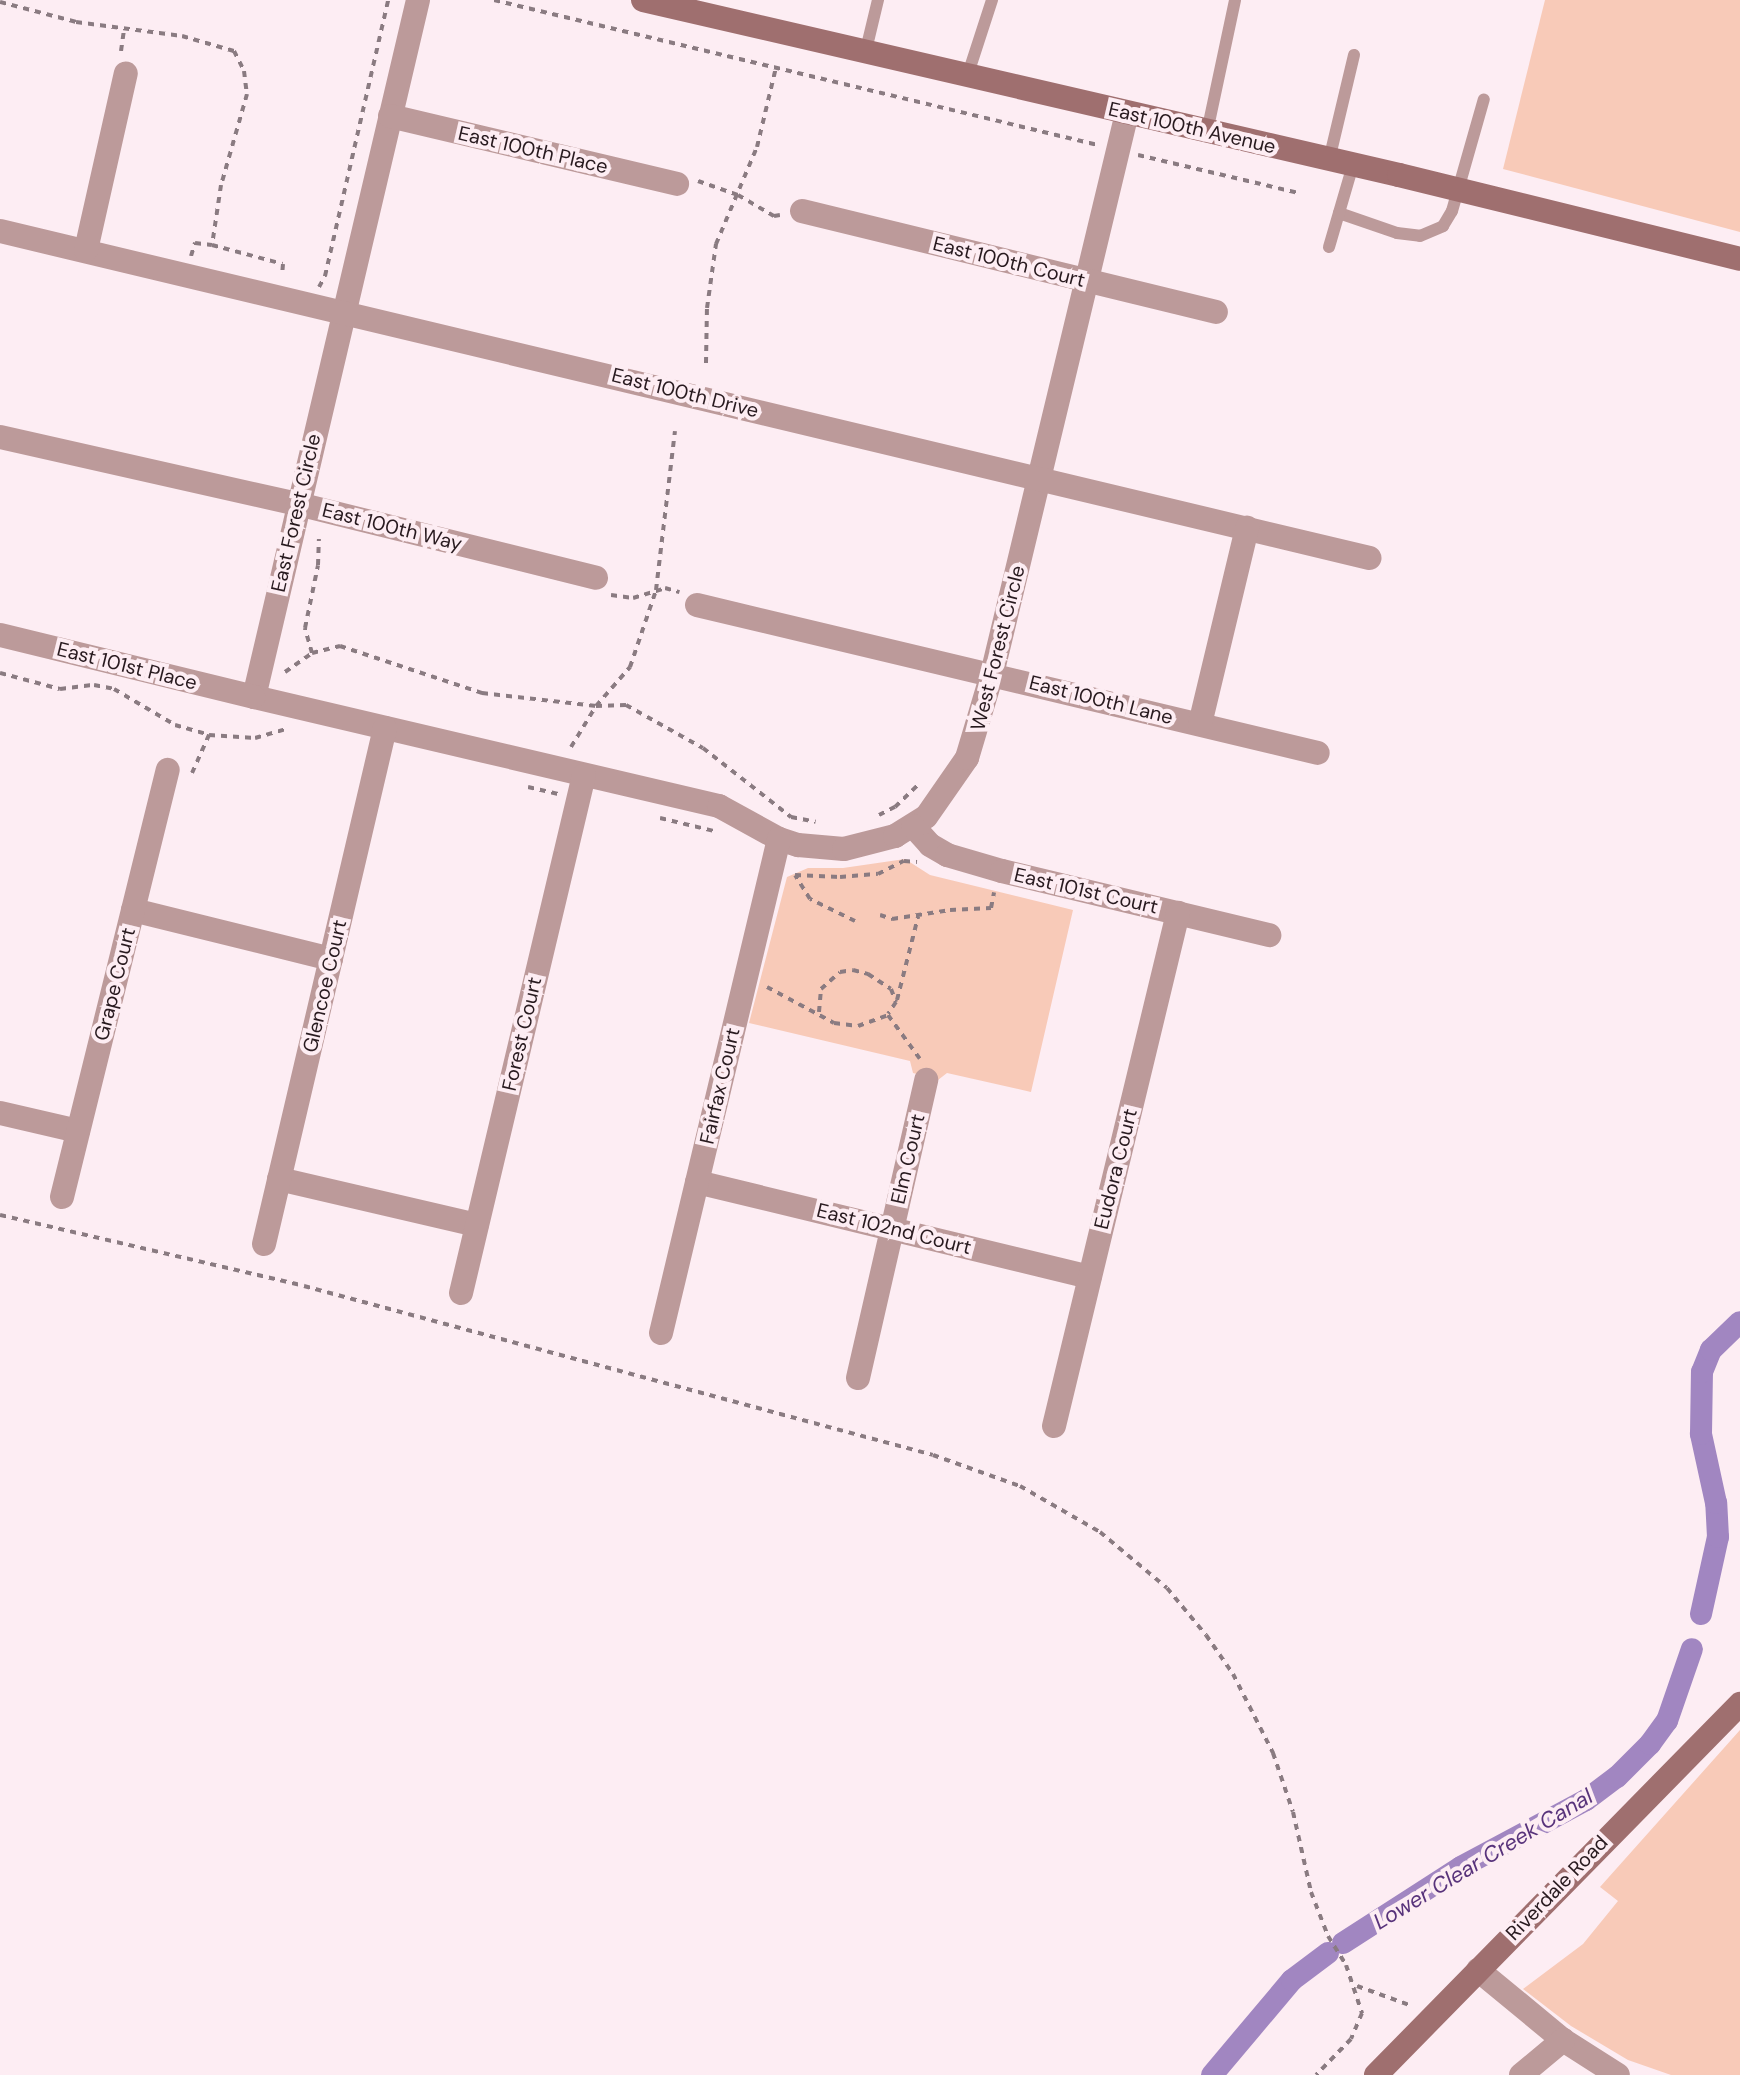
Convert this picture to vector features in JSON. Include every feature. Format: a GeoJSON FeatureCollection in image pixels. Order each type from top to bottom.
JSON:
{"type":"FeatureCollection","features":[{"type":"Feature","properties":{"kind":"street","name":"East Forest Circle"},"geometry":{"type":"LineString","coordinates":[[254,697],[418,0]]}},
{"type":"Feature","properties":{"kind":"street","name":"East 100th Avenue"},"geometry":{"type":"LineString","coordinates":[[643,0],[1353,165],[1740,259]]}},
{"type":"Feature","properties":{"kind":"street"},"geometry":{"type":"LineString","coordinates":[[86,250],[126,73]]}},
{"type":"Feature","properties":{"kind":"street","name":"West Forest Circle"},"geometry":{"type":"LineString","coordinates":[[584,775],[719,806],[779,839],[798,845],[844,849],[895,836],[913,826],[938,804],[967,758],[992,674],[1127,113]]}},
{"type":"Feature","properties":{"kind":"street","name":"East 100th Place"},"geometry":{"type":"LineString","coordinates":[[390,116],[677,184]]}},
{"type":"Feature","properties":{"kind":"street","name":"East 100th Court"},"geometry":{"type":"LineString","coordinates":[[802,211],[1216,312]]}},
{"type":"Feature","properties":{"kind":"street","name":"East 100th Drive"},"geometry":{"type":"LineString","coordinates":[[0,231],[1369,558]]}},
{"type":"Feature","properties":{"kind":"street","name":"East 100th Way"},"geometry":{"type":"LineString","coordinates":[[0,437],[298,504],[596,578]]}},
{"type":"Feature","properties":{"kind":"street"},"geometry":{"type":"LineString","coordinates":[[1200,724],[1247,528]]}},
{"type":"Feature","properties":{"kind":"street","name":"East 100th Lane"},"geometry":{"type":"LineString","coordinates":[[697,605],[1318,753]]}},
{"type":"Feature","properties":{"kind":"street","name":"East 101st Place"},"geometry":{"type":"LineString","coordinates":[[0,635],[254,697]]}},
{"type":"Feature","properties":{"kind":"street"},"geometry":{"type":"LineString","coordinates":[[254,697],[584,775]]}},
{"type":"Feature","properties":{"kind":"street","name":"Glencoe Court"},"geometry":{"type":"LineString","coordinates":[[264,1244],[385,728]]}},
{"type":"Feature","properties":{"kind":"street","name":"Grape Court"},"geometry":{"type":"LineString","coordinates":[[62,1197],[168,770]]}},
{"type":"Feature","properties":{"kind":"street","name":"Forest Court"},"geometry":{"type":"LineString","coordinates":[[461,1293],[584,775]]}},
{"type":"Feature","properties":{"kind":"street","name":"East 101st Court"},"geometry":{"type":"LineString","coordinates":[[913,826],[930,845],[947,855],[1269,935]]}},
{"type":"Feature","properties":{"kind":"street","name":"Fairfax Court"},"geometry":{"type":"LineString","coordinates":[[661,1333],[779,839]]}},
{"type":"Feature","properties":{"kind":"street"},"geometry":{"type":"LineString","coordinates":[[133,910],[331,959]]}},
{"type":"Feature","properties":{"kind":"street","name":"Eudora Court"},"geometry":{"type":"LineString","coordinates":[[1054,1426],[1178,913]]}},
{"type":"Feature","properties":{"kind":"street","name":"Elm Court"},"geometry":{"type":"LineString","coordinates":[[858,1378],[926,1080]]}},
{"type":"Feature","properties":{"kind":"street"},"geometry":{"type":"LineString","coordinates":[[0,1113],[78,1131]]}},
{"type":"Feature","properties":{"kind":"street"},"geometry":{"type":"LineString","coordinates":[[279,1179],[477,1225]]}},
{"type":"Feature","properties":{"kind":"street","name":"East 102nd Court"},"geometry":{"type":"LineString","coordinates":[[697,1182],[1090,1277]]}},
{"type":"Feature","properties":{"kind":"street","name":"Riverdale Road"},"geometry":{"type":"LineString","coordinates":[[1376,2075],[1740,1704]]}},
{"type":"Feature","properties":{"kind":"street"},"geometry":{"type":"LineString","coordinates":[[1478,1970],[1563,2040],[1618,2075]]}},
{"type":"Feature","properties":{"kind":"street"},"geometry":{"type":"LineString","coordinates":[[1521,2075],[1563,2040]]}},
{"type":"Feature","properties":{"kind":"lane"},"geometry":{"type":"LineString","coordinates":[[865,54],[878,0]]}},
{"type":"Feature","properties":{"kind":"lane"},"geometry":{"type":"LineString","coordinates":[[967,77],[992,0]]}},
{"type":"Feature","properties":{"kind":"lane"},"geometry":{"type":"LineString","coordinates":[[1207,132],[1235,0]]}},
{"type":"Feature","properties":{"kind":"lane"},"geometry":{"type":"LineString","coordinates":[[1329,160],[1354,55]]}},
{"type":"Feature","properties":{"kind":"lane"},"geometry":{"type":"LineString","coordinates":[[1339,213],[1397,233],[1420,236],[1443,226],[1452,211],[1484,99]]}},
{"type":"Feature","properties":{"kind":"lane"},"geometry":{"type":"LineString","coordinates":[[1329,247],[1353,165]]}},
{"type":"Feature","properties":{"kind":"path"},"geometry":{"type":"LineString","coordinates":[[307,287],[319,287],[325,276],[388,0]]}},
{"type":"Feature","properties":{"kind":"path"},"geometry":{"type":"LineString","coordinates":[[494,0],[1299,193]]}},
{"type":"Feature","properties":{"kind":"path"},"geometry":{"type":"LineString","coordinates":[[0,2],[76,22],[194,39],[234,51],[244,71],[247,94],[221,185],[212,245]]}},
{"type":"Feature","properties":{"kind":"path"},"geometry":{"type":"LineString","coordinates":[[706,363],[707,308],[716,244],[757,147],[776,67]]}},
{"type":"Feature","properties":{"kind":"path"},"geometry":{"type":"LineString","coordinates":[[677,184],[704,181],[738,195],[774,216],[802,211]]}},
{"type":"Feature","properties":{"kind":"path"},"geometry":{"type":"LineString","coordinates":[[190,260],[195,243],[212,245],[283,264],[281,280]]}},
{"type":"Feature","properties":{"kind":"path"},"geometry":{"type":"LineString","coordinates":[[558,768],[596,706],[630,667],[656,590],[675,431]]}},
{"type":"Feature","properties":{"kind":"path"},"geometry":{"type":"LineString","coordinates":[[312,653],[305,628],[318,565],[319,539]]}},
{"type":"Feature","properties":{"kind":"path"},"geometry":{"type":"LineString","coordinates":[[596,578],[604,595],[633,598],[665,588],[684,593],[697,605]]}},
{"type":"Feature","properties":{"kind":"path"},"geometry":{"type":"LineString","coordinates":[[285,672],[312,653],[340,646],[482,693],[596,706],[626,705],[703,748],[791,817],[828,824]]}},
{"type":"Feature","properties":{"kind":"path"},"geometry":{"type":"LineString","coordinates":[[0,673],[60,689],[94,685],[114,689],[175,725],[209,735],[255,738],[281,728],[296,731]]}},
{"type":"Feature","properties":{"kind":"path"},"geometry":{"type":"LineString","coordinates":[[867,821],[895,807],[926,778]]}},
{"type":"Feature","properties":{"kind":"path"},"geometry":{"type":"LineString","coordinates":[[855,921],[810,899],[795,875],[840,877],[878,874],[904,861],[916,862],[928,869]]}},
{"type":"Feature","properties":{"kind":"path"},"geometry":{"type":"LineString","coordinates":[[880,915],[892,919],[950,910],[991,908],[994,889],[981,886]]}},
{"type":"Feature","properties":{"kind":"path"},"geometry":{"type":"LineString","coordinates":[[745,981],[777,989],[834,1023],[858,1026],[888,1015],[896,1002],[918,917]]}},
{"type":"Feature","properties":{"kind":"path"},"geometry":{"type":"LineString","coordinates":[[819,1012],[821,989],[840,972],[868,974],[891,989],[896,1002]]}},
{"type":"Feature","properties":{"kind":"path"},"geometry":{"type":"LineString","coordinates":[[888,1015],[920,1059],[926,1080]]}},
{"type":"Feature","properties":{"kind":"path"},"geometry":{"type":"LineString","coordinates":[[0,1215],[304,1286],[979,1468],[1034,1493],[1100,1532],[1167,1588],[1233,1674],[1273,1753],[1293,1812],[1311,1892],[1354,1985],[1362,2013],[1358,2027],[1316,2075]]}},
{"type":"Feature","properties":{"kind":"path"},"geometry":{"type":"LineString","coordinates":[[1354,1985],[1401,2003],[1438,2011]]}},
{"type":"Feature","properties":{"kind":"shaded area"},"geometry":{"type":"Polygon","coordinates":[[[1545,0],[1740,0],[1740,232],[1503,169],[1545,0]]]}},
{"type":"Feature","properties":{"kind":"shaded area"},"geometry":{"type":"Polygon","coordinates":[[[905,859],[930,875],[1073,910],[1031,1092],[947,1073],[938,1080],[913,1073],[910,1061],[749,1023],[787,877],[808,868],[843,868],[905,859]]]}},
{"type":"Feature","properties":{"kind":"shaded area"},"geometry":{"type":"Polygon","coordinates":[[[1740,1730],[1740,2075],[1671,2075],[1628,2060],[1571,2026],[1523,1989],[1583,1944],[1618,1901],[1600,1887],[1740,1730]]]}},
{"type":"Feature","properties":{"kind":"waterway","name":"Lower Clear Creek Canal"},"geometry":{"type":"LineString","coordinates":[[1701,1614],[1718,1537],[1716,1503],[1701,1434],[1702,1372],[1711,1350],[1740,1322]]}},
{"type":"Feature","properties":{"kind":"waterway","name":"Lower Clear Creek Canal"},"geometry":{"type":"LineString","coordinates":[[1343,1943],[1461,1867],[1586,1800],[1617,1777],[1650,1744],[1667,1721],[1692,1649]]}},
{"type":"Feature","properties":{"kind":"waterway","name":"Lower Clear Creek Canal"},"geometry":{"type":"LineString","coordinates":[[1212,2075],[1292,1980],[1328,1953]]}}]}
